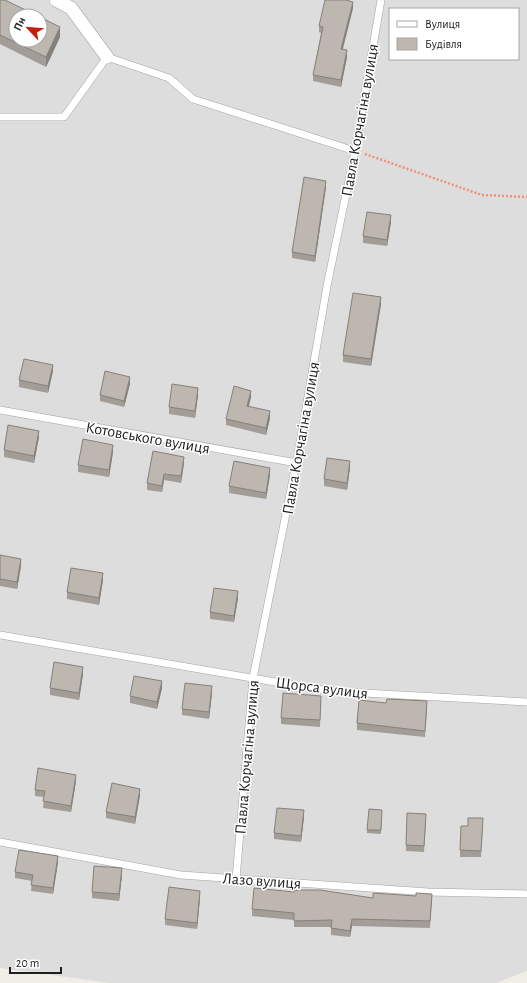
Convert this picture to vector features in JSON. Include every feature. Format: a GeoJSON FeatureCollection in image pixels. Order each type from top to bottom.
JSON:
{"type":"FeatureCollection","features":[{"type":"Feature","properties":{"kind":"street"},"geometry":{"type":"LineString","coordinates":[[56,0],[71,8],[107,57]]}},
{"type":"Feature","properties":{"kind":"lane","name":"Павла Корчагіна вулиця"},"geometry":{"type":"LineString","coordinates":[[236,878],[253,678],[297,463],[327,286],[355,151],[381,0]]}},
{"type":"Feature","properties":{"kind":"lane"},"geometry":{"type":"LineString","coordinates":[[0,117],[64,117],[107,57],[169,78],[193,99],[355,151]]}},
{"type":"Feature","properties":{"kind":"lane","name":"Котовського вулиця"},"geometry":{"type":"LineString","coordinates":[[0,410],[297,463]]}},
{"type":"Feature","properties":{"kind":"lane","name":"Щорса вулиця"},"geometry":{"type":"LineString","coordinates":[[0,635],[328,691],[527,702]]}},
{"type":"Feature","properties":{"kind":"lane","name":"Лазо вулиця"},"geometry":{"type":"LineString","coordinates":[[0,842],[181,875],[428,892],[527,894]]}},
{"type":"Feature","properties":{"kind":"path"},"geometry":{"type":"LineString","coordinates":[[355,151],[482,195],[527,197]]}},
{"type":"Feature","properties":{"kind":"shaded area"},"geometry":{"type":"Polygon","coordinates":[[[0,0],[527,0],[527,971],[496,983],[110,983],[0,968],[0,0]]]}},
{"type":"Feature","properties":{"kind":"building"},"geometry":{"type":"Polygon","coordinates":[[[0,0],[5,0],[22,8],[8,8],[8,39],[0,35],[0,0]]]}},
{"type":"Feature","properties":{"kind":"building"},"geometry":{"type":"Polygon","coordinates":[[[325,0],[346,0],[353,2],[341,49],[347,50],[341,80],[313,75],[323,27],[319,26],[325,0]]]}},
{"type":"Feature","properties":{"kind":"building"},"geometry":{"type":"Polygon","coordinates":[[[48,21],[60,27],[46,57],[27,48],[48,48],[48,21]]]}},
{"type":"Feature","properties":{"kind":"building"},"geometry":{"type":"Polygon","coordinates":[[[304,177],[326,181],[315,256],[292,252],[304,177]]]}},
{"type":"Feature","properties":{"kind":"building"},"geometry":{"type":"Polygon","coordinates":[[[367,212],[391,215],[387,240],[363,236],[367,212]]]}},
{"type":"Feature","properties":{"kind":"building"},"geometry":{"type":"Polygon","coordinates":[[[353,293],[381,297],[371,359],[343,355],[353,293]]]}},
{"type":"Feature","properties":{"kind":"building"},"geometry":{"type":"Polygon","coordinates":[[[24,359],[53,365],[48,386],[19,380],[24,359]]]}},
{"type":"Feature","properties":{"kind":"building"},"geometry":{"type":"Polygon","coordinates":[[[105,371],[130,377],[124,401],[100,395],[105,371]]]}},
{"type":"Feature","properties":{"kind":"building"},"geometry":{"type":"Polygon","coordinates":[[[172,384],[198,388],[195,411],[169,407],[172,384]]]}},
{"type":"Feature","properties":{"kind":"building"},"geometry":{"type":"Polygon","coordinates":[[[234,386],[251,391],[247,406],[270,411],[266,428],[226,419],[234,386]]]}},
{"type":"Feature","properties":{"kind":"building"},"geometry":{"type":"Polygon","coordinates":[[[8,425],[39,431],[34,456],[4,450],[8,425]]]}},
{"type":"Feature","properties":{"kind":"building"},"geometry":{"type":"Polygon","coordinates":[[[83,439],[113,445],[109,470],[78,465],[83,439]]]}},
{"type":"Feature","properties":{"kind":"building"},"geometry":{"type":"Polygon","coordinates":[[[153,451],[184,457],[181,476],[164,474],[162,486],[147,483],[153,451]]]}},
{"type":"Feature","properties":{"kind":"building"},"geometry":{"type":"Polygon","coordinates":[[[327,458],[350,461],[347,483],[324,479],[327,458]]]}},
{"type":"Feature","properties":{"kind":"building"},"geometry":{"type":"Polygon","coordinates":[[[234,461],[270,468],[266,493],[229,486],[234,461]]]}},
{"type":"Feature","properties":{"kind":"building"},"geometry":{"type":"Polygon","coordinates":[[[0,555],[21,559],[17,582],[0,579],[0,555]]]}},
{"type":"Feature","properties":{"kind":"building"},"geometry":{"type":"Polygon","coordinates":[[[71,568],[103,573],[99,598],[67,592],[71,568]]]}},
{"type":"Feature","properties":{"kind":"building"},"geometry":{"type":"Polygon","coordinates":[[[214,588],[238,591],[234,616],[210,612],[214,588]]]}},
{"type":"Feature","properties":{"kind":"building"},"geometry":{"type":"Polygon","coordinates":[[[54,662],[83,667],[79,693],[50,688],[54,662]]]}},
{"type":"Feature","properties":{"kind":"building"},"geometry":{"type":"Polygon","coordinates":[[[134,676],[162,681],[157,702],[130,696],[134,676]]]}},
{"type":"Feature","properties":{"kind":"building"},"geometry":{"type":"Polygon","coordinates":[[[185,683],[212,686],[209,712],[182,709],[185,683]]]}},
{"type":"Feature","properties":{"kind":"building"},"geometry":{"type":"Polygon","coordinates":[[[283,693],[321,696],[320,720],[281,718],[283,693]]]}},
{"type":"Feature","properties":{"kind":"building"},"geometry":{"type":"Polygon","coordinates":[[[387,699],[427,701],[425,731],[357,723],[359,700],[386,703],[387,699]]]}},
{"type":"Feature","properties":{"kind":"building"},"geometry":{"type":"Polygon","coordinates":[[[38,768],[76,775],[71,806],[43,801],[45,791],[35,790],[38,768]]]}},
{"type":"Feature","properties":{"kind":"building"},"geometry":{"type":"Polygon","coordinates":[[[112,783],[140,789],[135,817],[106,812],[112,783]]]}},
{"type":"Feature","properties":{"kind":"building"},"geometry":{"type":"Polygon","coordinates":[[[277,808],[304,810],[301,836],[274,833],[277,808]]]}},
{"type":"Feature","properties":{"kind":"building"},"geometry":{"type":"Polygon","coordinates":[[[369,809],[382,810],[381,830],[367,830],[369,809]]]}},
{"type":"Feature","properties":{"kind":"building"},"geometry":{"type":"Polygon","coordinates":[[[407,813],[426,814],[424,846],[406,845],[407,813]]]}},
{"type":"Feature","properties":{"kind":"building"},"geometry":{"type":"Polygon","coordinates":[[[468,818],[483,818],[481,851],[460,850],[461,826],[468,826],[468,818]]]}},
{"type":"Feature","properties":{"kind":"building"},"geometry":{"type":"Polygon","coordinates":[[[19,850],[58,856],[53,888],[31,885],[33,875],[15,872],[19,850]]]}},
{"type":"Feature","properties":{"kind":"building"},"geometry":{"type":"Polygon","coordinates":[[[94,866],[122,868],[119,894],[92,892],[94,866]]]}},
{"type":"Feature","properties":{"kind":"building"},"geometry":{"type":"Polygon","coordinates":[[[169,887],[200,891],[197,923],[165,919],[169,887]]]}},
{"type":"Feature","properties":{"kind":"building"},"geometry":{"type":"Polygon","coordinates":[[[254,888],[294,892],[294,890],[320,890],[373,898],[373,893],[416,896],[416,893],[432,894],[430,921],[352,919],[350,931],[331,928],[332,920],[294,921],[294,913],[252,909],[254,888]]]}}]}
